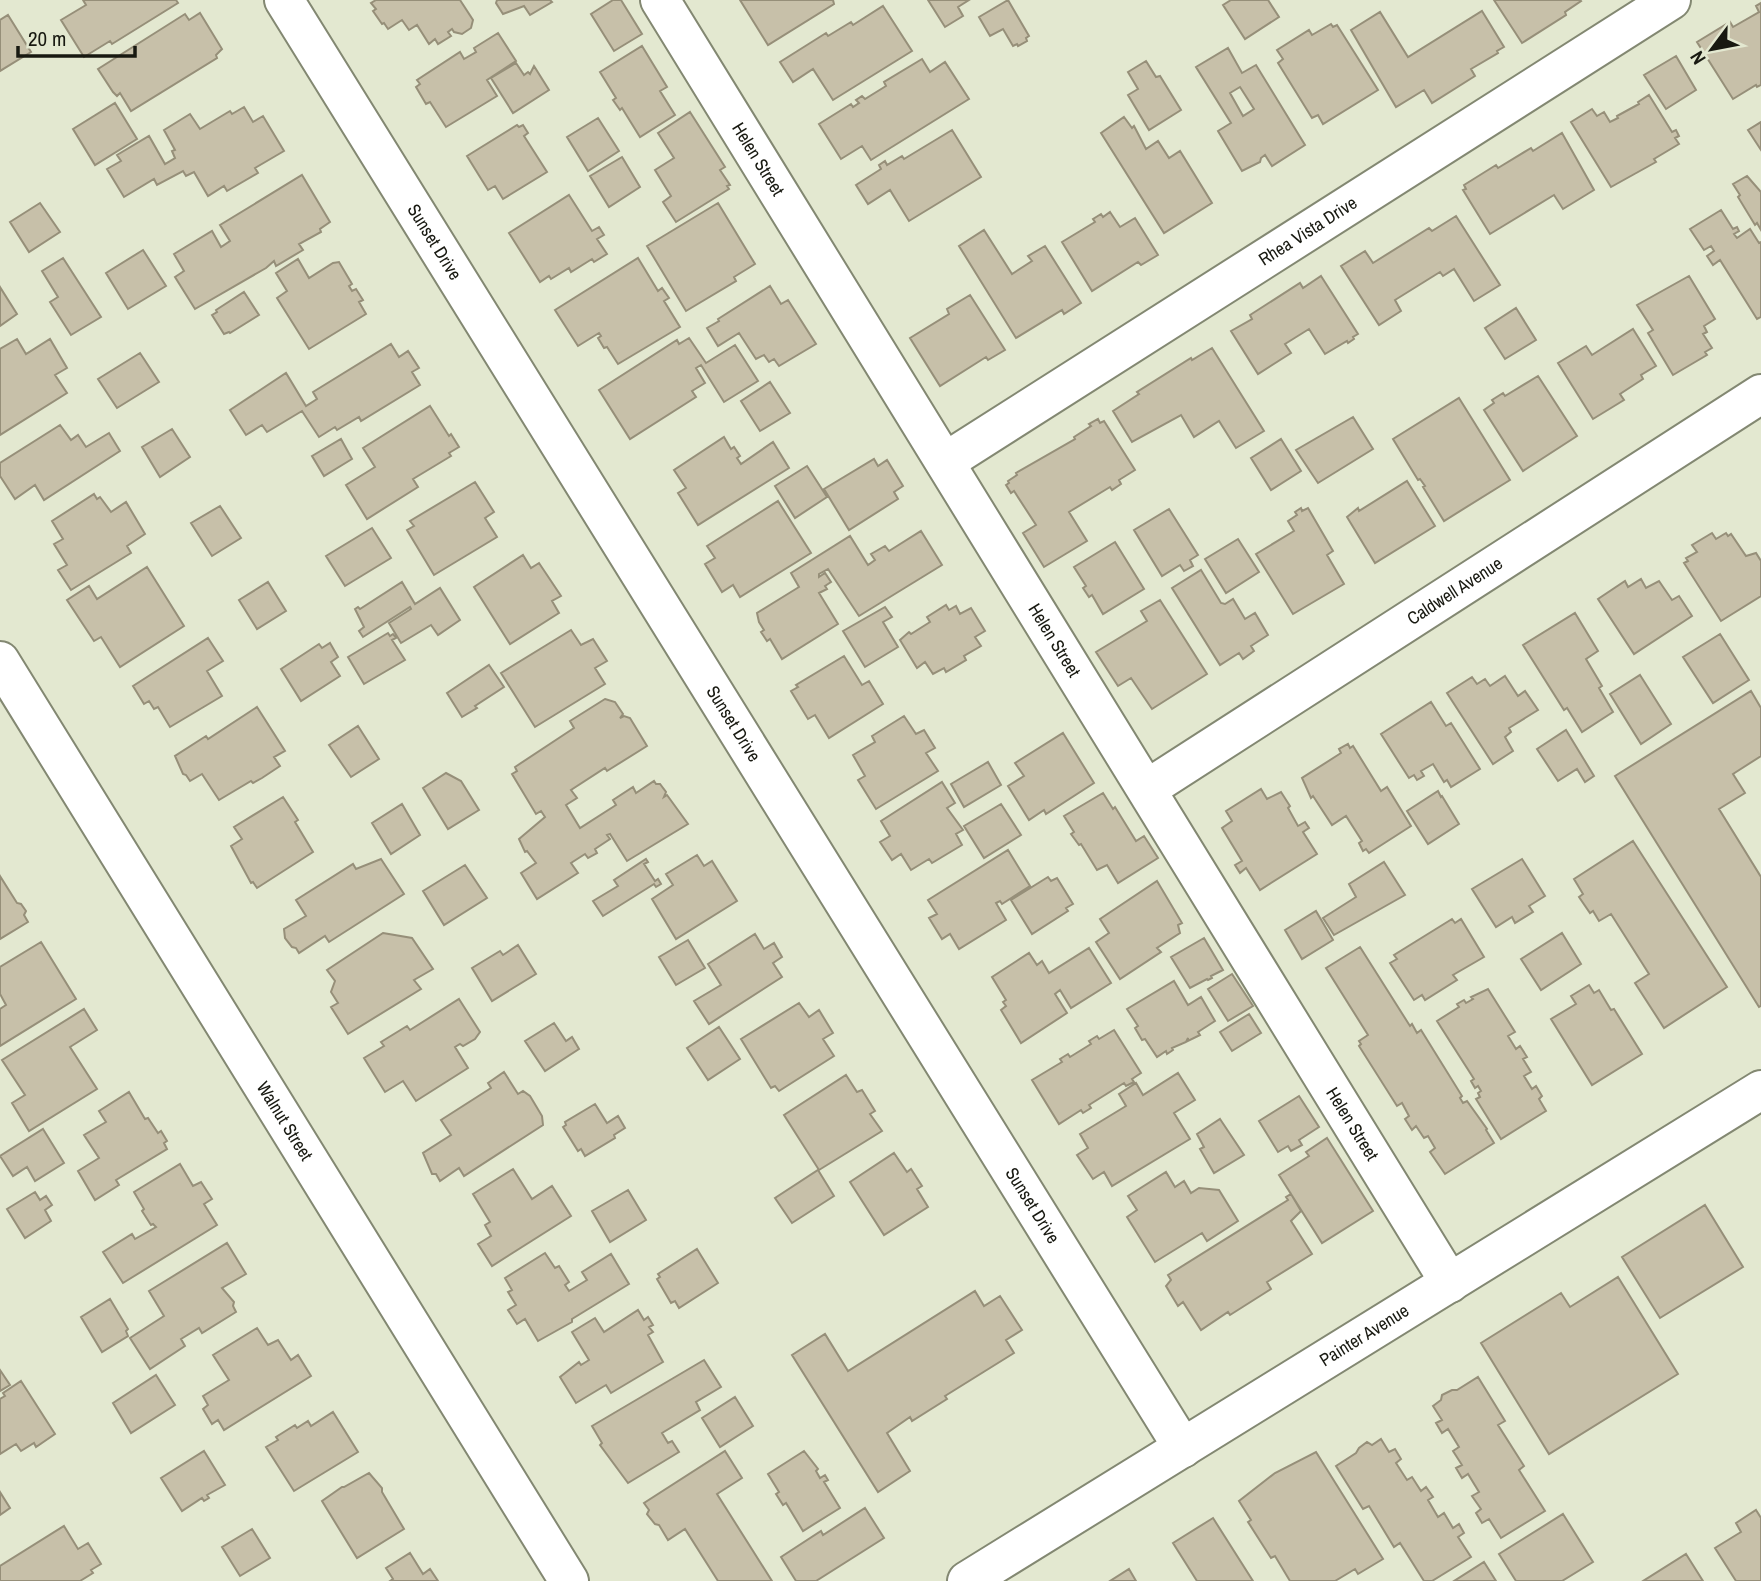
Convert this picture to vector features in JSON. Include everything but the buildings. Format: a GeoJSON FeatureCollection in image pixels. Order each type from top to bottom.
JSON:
{"type":"FeatureCollection","features":[{"type":"Feature","properties":{"kind":"street","name":"Sunset Drive"},"geometry":{"type":"LineString","coordinates":[[284,0],[1183,1448]]}},
{"type":"Feature","properties":{"kind":"street","name":"Helen Street"},"geometry":{"type":"LineString","coordinates":[[660,0],[1450,1283]]}},
{"type":"Feature","properties":{"kind":"street","name":"Rhea Vista Drive"},"geometry":{"type":"LineString","coordinates":[[945,462],[1671,0]]}},
{"type":"Feature","properties":{"kind":"street","name":"Caldwell Avenue"},"geometry":{"type":"LineString","coordinates":[[1147,789],[1761,394]]}},
{"type":"Feature","properties":{"kind":"street","name":"Walnut Street"},"geometry":{"type":"LineString","coordinates":[[0,661],[569,1581]]}},
{"type":"Feature","properties":{"kind":"street","name":"Painter Avenue"},"geometry":{"type":"LineString","coordinates":[[967,1581],[1761,1090]]}}]}
